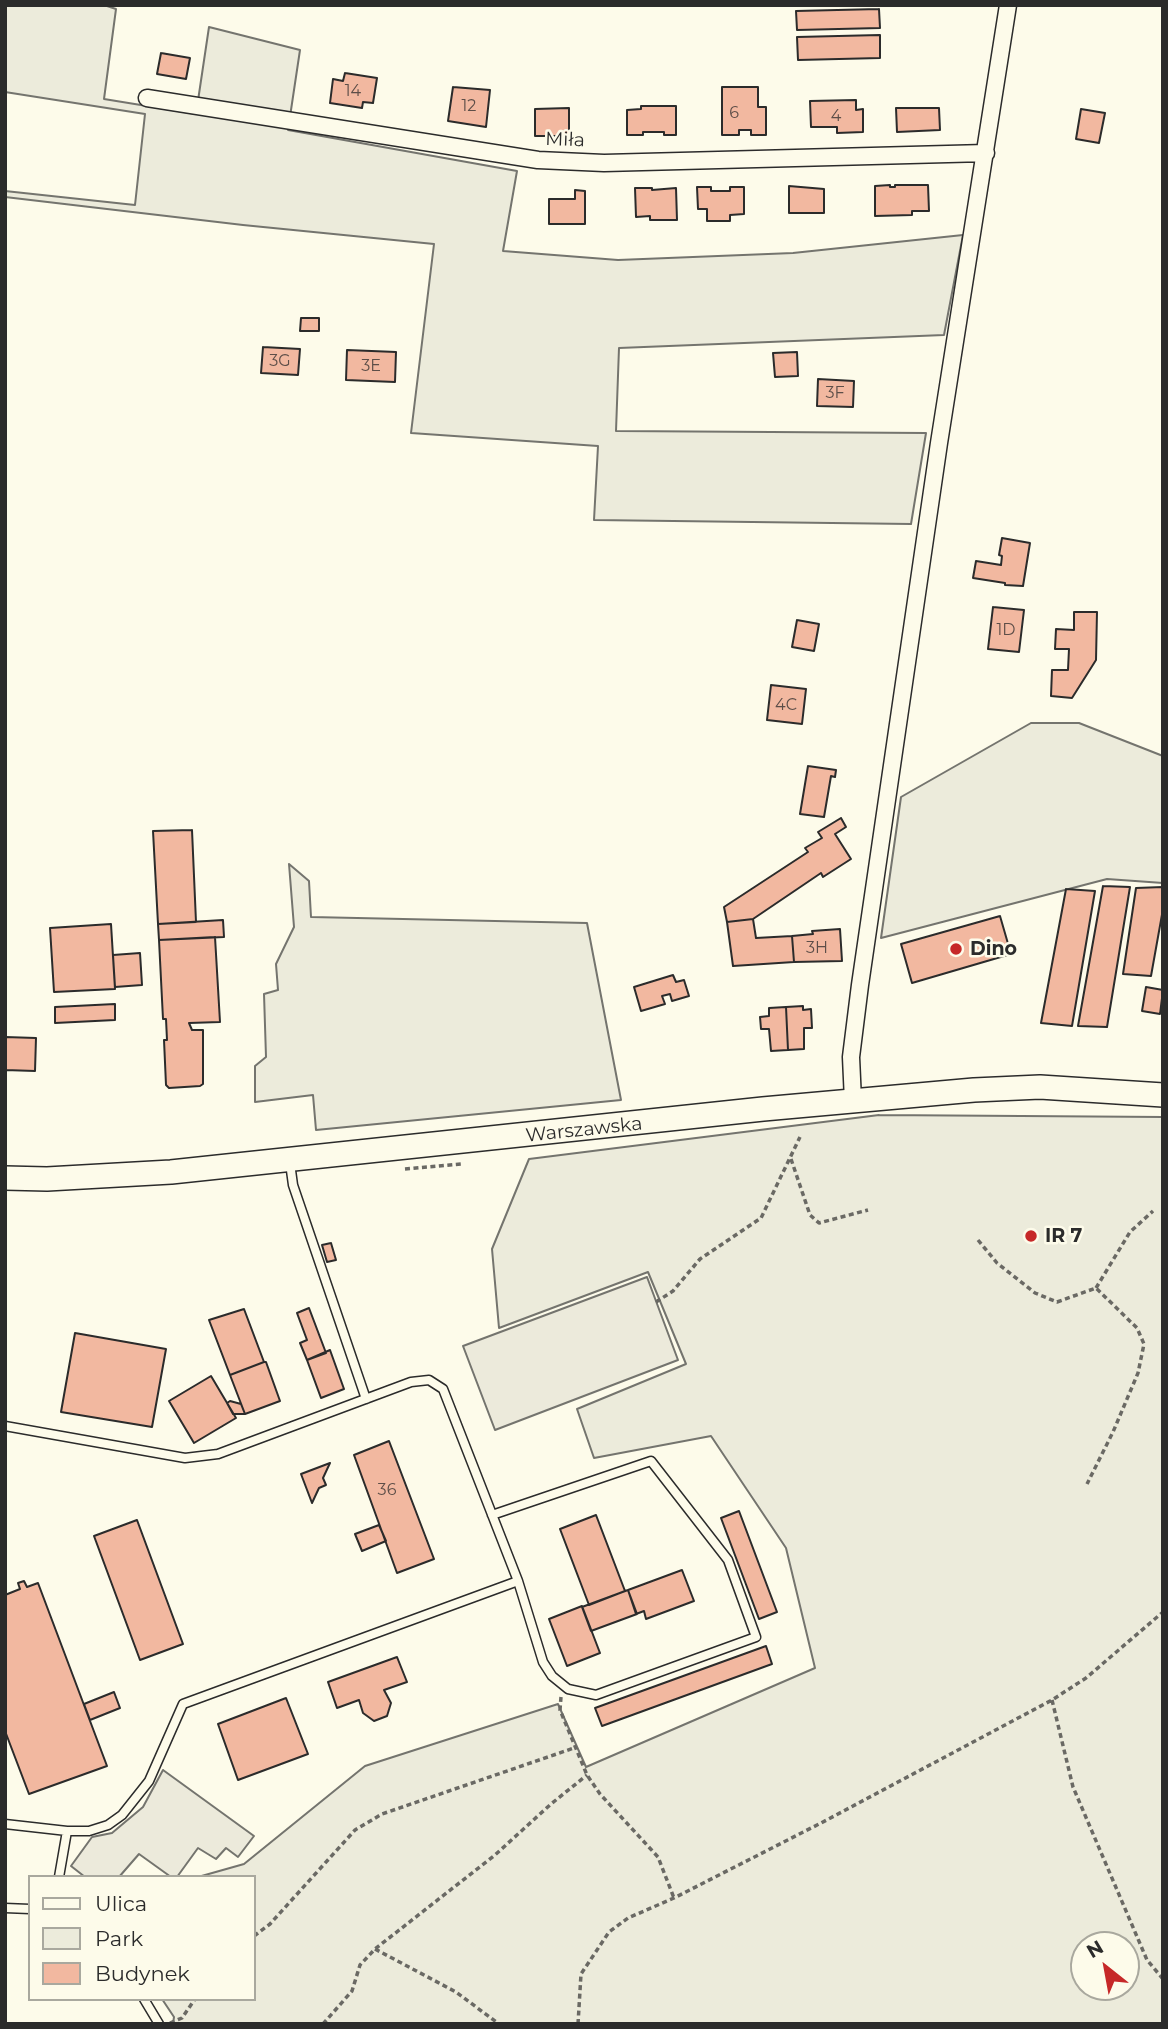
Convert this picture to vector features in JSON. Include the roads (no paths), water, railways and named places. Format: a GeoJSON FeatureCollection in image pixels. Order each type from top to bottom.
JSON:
{"type":"FeatureCollection","features":[{"type":"Feature","properties":{"kind":"main road","name":"Warszawska"},"geometry":{"type":"LineString","coordinates":[[5,1178],[47,1179],[148,1174],[974,1090],[1040,1087],[1163,1095]]}},
{"type":"Feature","properties":{"kind":"street"},"geometry":{"type":"LineString","coordinates":[[853,1101],[851,1057],[860,985],[939,443],[1008,5]]}},
{"type":"Feature","properties":{"kind":"street","name":"Miła"},"geometry":{"type":"LineString","coordinates":[[147,99],[538,160],[604,163],[986,153]]}},
{"type":"Feature","properties":{"kind":"lane"},"geometry":{"type":"LineString","coordinates":[[290,1161],[293,1185],[366,1399]]}},
{"type":"Feature","properties":{"kind":"lane"},"geometry":{"type":"LineString","coordinates":[[5,1426],[186,1458],[218,1454],[411,1382],[429,1380],[443,1389],[492,1515],[518,1581],[543,1662],[552,1676],[568,1689],[596,1695],[756,1637],[728,1560],[651,1461],[492,1515]]}},
{"type":"Feature","properties":{"kind":"lane"},"geometry":{"type":"LineString","coordinates":[[5,1824],[67,1831],[89,1831],[108,1825],[122,1815],[149,1782],[183,1704],[518,1581]]}},
{"type":"Feature","properties":{"kind":"lane"},"geometry":{"type":"LineString","coordinates":[[60,1875],[67,1831]]}},
{"type":"Feature","properties":{"kind":"lane"},"geometry":{"type":"LineString","coordinates":[[62,1866],[67,1875]]}},
{"type":"Feature","properties":{"kind":"lane"},"geometry":{"type":"LineString","coordinates":[[5,1908],[28,1909]]}},
{"type":"Feature","properties":{"kind":"lane"},"geometry":{"type":"LineString","coordinates":[[145,2001],[159,2024]]}},
{"type":"Feature","properties":{"kind":"place","name":"Dino"},"geometry":{"type":"Point","coordinates":[956,949]}},
{"type":"Feature","properties":{"kind":"place","name":"IR 7"},"geometry":{"type":"Point","coordinates":[1031,1236]}}]}
